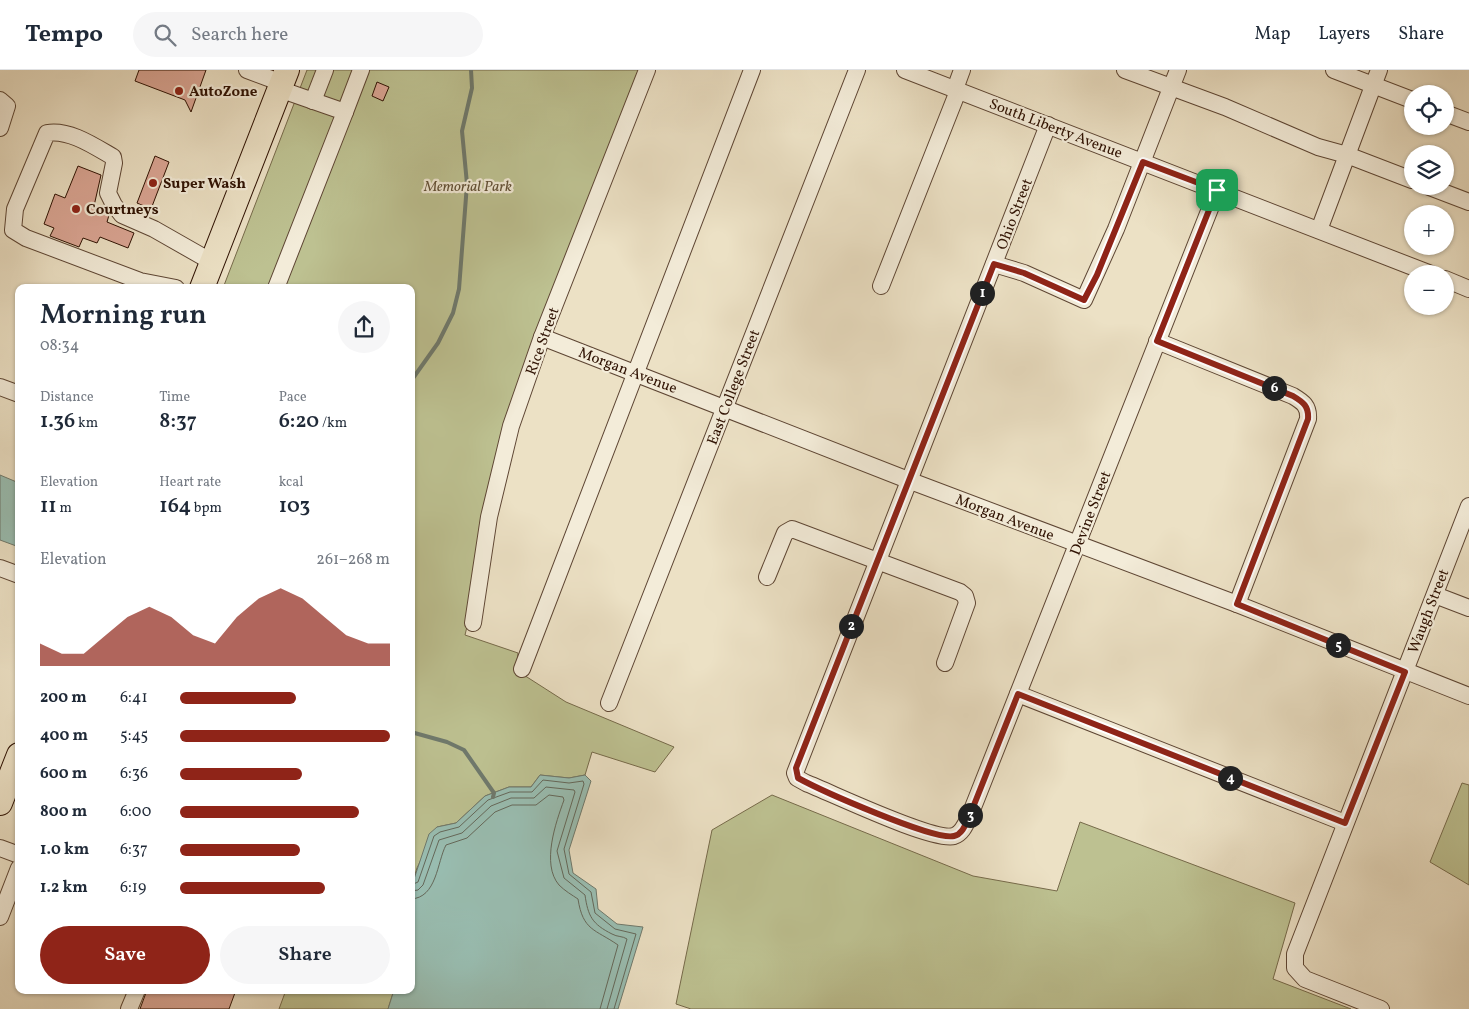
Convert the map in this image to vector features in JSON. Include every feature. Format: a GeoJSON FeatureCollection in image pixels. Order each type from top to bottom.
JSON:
{"type":"FeatureCollection","features":[{"type":"Feature","properties":{"kind":"highway"},"geometry":{"type":"LineString","coordinates":[[204,284],[283,80]]}},
{"type":"Feature","properties":{"kind":"highway"},"geometry":{"type":"LineString","coordinates":[[0,803],[15,765]]}},
{"type":"Feature","properties":{"kind":"street"},"geometry":{"type":"LineString","coordinates":[[247,70],[283,80],[313,101],[345,112]]}},
{"type":"Feature","properties":{"kind":"street"},"geometry":{"type":"LineString","coordinates":[[313,101],[325,70]]}},
{"type":"Feature","properties":{"kind":"street"},"geometry":{"type":"LineString","coordinates":[[278,284],[361,70]]}},
{"type":"Feature","properties":{"kind":"street","name":"Rice Street"},"geometry":{"type":"LineString","coordinates":[[473,623],[482,555],[497,479],[511,426],[542,337],[647,70]]}},
{"type":"Feature","properties":{"kind":"street"},"geometry":{"type":"LineString","coordinates":[[522,669],[634,372],[752,70]]}},
{"type":"Feature","properties":{"kind":"street","name":"East College Street"},"geometry":{"type":"LineString","coordinates":[[609,703],[857,70]]}},
{"type":"Feature","properties":{"kind":"street","name":"South Liberty Avenue"},"geometry":{"type":"LineString","coordinates":[[904,70],[1408,265]]}},
{"type":"Feature","properties":{"kind":"street"},"geometry":{"type":"LineString","coordinates":[[881,286],[962,70]]}},
{"type":"Feature","properties":{"kind":"street"},"geometry":{"type":"LineString","coordinates":[[1125,70],[1225,107],[1318,147],[1347,155],[1404,177]]}},
{"type":"Feature","properties":{"kind":"street"},"geometry":{"type":"LineString","coordinates":[[994,264],[1024,273],[1084,300],[1097,275],[1178,70]]}},
{"type":"Feature","properties":{"kind":"street"},"geometry":{"type":"LineString","coordinates":[[1334,70],[1376,78],[1404,95]]}},
{"type":"Feature","properties":{"kind":"street"},"geometry":{"type":"LineString","coordinates":[[1319,230],[1376,78]]}},
{"type":"Feature","properties":{"kind":"street"},"geometry":{"type":"LineString","coordinates":[[0,100],[7,106],[0,128]]}},
{"type":"Feature","properties":{"kind":"street"},"geometry":{"type":"LineString","coordinates":[[1454,116],[1469,122]]}},
{"type":"Feature","properties":{"kind":"street","name":"Ohio Street"},"geometry":{"type":"LineString","coordinates":[[959,834],[945,836],[920,830],[796,777],[796,768],[1048,126]]}},
{"type":"Feature","properties":{"kind":"street"},"geometry":{"type":"LineString","coordinates":[[155,284],[140,281],[26,238],[13,230],[16,210],[47,133],[56,131],[82,140],[113,157],[114,164],[108,192],[114,205],[122,215],[154,229],[212,262]]}},
{"type":"Feature","properties":{"kind":"street","name":"Devine Street"},"geometry":{"type":"LineString","coordinates":[[959,834],[970,815],[1217,190]]}},
{"type":"Feature","properties":{"kind":"street"},"geometry":{"type":"LineString","coordinates":[[1451,195],[1469,202]]}},
{"type":"Feature","properties":{"kind":"street"},"geometry":{"type":"LineString","coordinates":[[1454,282],[1469,288]]}},
{"type":"Feature","properties":{"kind":"street","name":"Morgan Avenue"},"geometry":{"type":"LineString","coordinates":[[542,337],[908,480],[1237,604],[1469,696]]}},
{"type":"Feature","properties":{"kind":"street"},"geometry":{"type":"LineString","coordinates":[[1157,341],[1293,396],[1302,402],[1308,411],[1308,419],[1237,604]]}},
{"type":"Feature","properties":{"kind":"street"},"geometry":{"type":"LineString","coordinates":[[0,387],[15,393]]}},
{"type":"Feature","properties":{"kind":"street","name":"Waugh Street"},"geometry":{"type":"LineString","coordinates":[[1381,1009],[1305,979],[1295,968],[1295,954],[1467,515]]}},
{"type":"Feature","properties":{"kind":"street"},"geometry":{"type":"LineString","coordinates":[[767,577],[785,533],[792,529],[965,596],[967,603],[945,663]]}},
{"type":"Feature","properties":{"kind":"street"},"geometry":{"type":"LineString","coordinates":[[0,568],[15,574]]}},
{"type":"Feature","properties":{"kind":"street"},"geometry":{"type":"LineString","coordinates":[[1435,595],[1469,608]]}},
{"type":"Feature","properties":{"kind":"street"},"geometry":{"type":"LineString","coordinates":[[1018,694],[1345,823]]}},
{"type":"Feature","properties":{"kind":"street"},"geometry":{"type":"LineString","coordinates":[[0,848],[15,854]]}},
{"type":"Feature","properties":{"kind":"street"},"geometry":{"type":"LineString","coordinates":[[0,917],[15,878]]}},
{"type":"Feature","properties":{"kind":"street"},"geometry":{"type":"LineString","coordinates":[[129,1009],[135,994]]}},
{"type":"Feature","properties":{"kind":"green space","name":"Memorial Park"},"geometry":{"type":"Polygon","coordinates":[[[307,70],[639,70],[537,332],[465,635],[518,653],[516,670],[566,702],[674,747],[655,772],[592,752],[585,775],[569,778],[540,775],[531,787],[509,787],[485,796],[456,823],[437,827],[415,875],[415,284],[225,284],[307,70]]]}},
{"type":"Feature","properties":{"kind":"green space"},"geometry":{"type":"Polygon","coordinates":[[[1462,783],[1469,785],[1469,885],[1430,862],[1462,783]]]}},
{"type":"Feature","properties":{"kind":"green space"},"geometry":{"type":"Polygon","coordinates":[[[772,795],[973,876],[1057,891],[1080,822],[1295,903],[1273,979],[1351,1009],[691,1009],[676,1004],[712,830],[772,795]]]}},
{"type":"Feature","properties":{"kind":"green space"},"geometry":{"type":"Polygon","coordinates":[[[285,994],[393,994],[388,1009],[279,1009],[285,994]]]}},
{"type":"Feature","properties":{"kind":"water"},"geometry":{"type":"Polygon","coordinates":[[[0,475],[15,481],[15,546],[0,540],[0,475]]]}},
{"type":"Feature","properties":{"kind":"water"},"geometry":{"type":"Polygon","coordinates":[[[540,775],[569,778],[585,775],[591,781],[569,850],[573,873],[596,889],[598,909],[617,924],[643,927],[618,1009],[388,1009],[393,994],[415,994],[415,876],[429,834],[437,827],[456,823],[485,796],[509,787],[531,787],[540,775]]]}},
{"type":"Feature","properties":{"kind":"building","name":"AutoZone"},"geometry":{"type":"Polygon","coordinates":[[[139,70],[206,70],[191,112],[185,100],[135,81],[139,70]]]}},
{"type":"Feature","properties":{"kind":"building"},"geometry":{"type":"Polygon","coordinates":[[[377,82],[389,87],[383,101],[372,96],[377,82]]]}},
{"type":"Feature","properties":{"kind":"building","name":"Super Wash"},"geometry":{"type":"Polygon","coordinates":[[[155,156],[169,162],[151,209],[137,203],[155,156]]]}},
{"type":"Feature","properties":{"kind":"building","name":"Courtneys"},"geometry":{"type":"Polygon","coordinates":[[[78,166],[101,175],[94,206],[105,210],[109,215],[107,222],[134,233],[128,248],[100,237],[97,243],[83,238],[79,247],[50,236],[54,228],[44,224],[55,194],[65,198],[78,166]]]}},
{"type":"Feature","properties":{"kind":"building"},"geometry":{"type":"Polygon","coordinates":[[[146,994],[235,994],[229,1009],[140,1009],[146,994]]]}},
{"type":"Feature","properties":{"kind":"waterway"},"geometry":{"type":"LineString","coordinates":[[415,375],[438,343],[453,313],[459,289],[467,184],[462,131],[472,88],[471,70]]}},
{"type":"Feature","properties":{"kind":"waterway"},"geometry":{"type":"LineString","coordinates":[[415,733],[447,742],[464,750],[494,793],[493,797]]}},
{"type":"Feature","properties":{"kind":"place","name":"AutoZone"},"geometry":{"type":"Point","coordinates":[179,91]}},
{"type":"Feature","properties":{"kind":"place","name":"Super Wash"},"geometry":{"type":"Point","coordinates":[153,183]}},
{"type":"Feature","properties":{"kind":"place","name":"Courtneys"},"geometry":{"type":"Point","coordinates":[76,209]}},
{"type":"Feature","properties":{"kind":"route"},"geometry":{"type":"LineString","coordinates":[[1143,162],[1217,190],[1157,341],[1293,396],[1307,406],[1308,411],[1308,419],[1237,604],[1405,672],[1345,823],[1018,694],[970,815],[959,834],[945,836],[920,830],[806,783],[796,777],[796,768],[994,264],[1024,273],[1084,300],[1097,275],[1143,162]]}}]}
